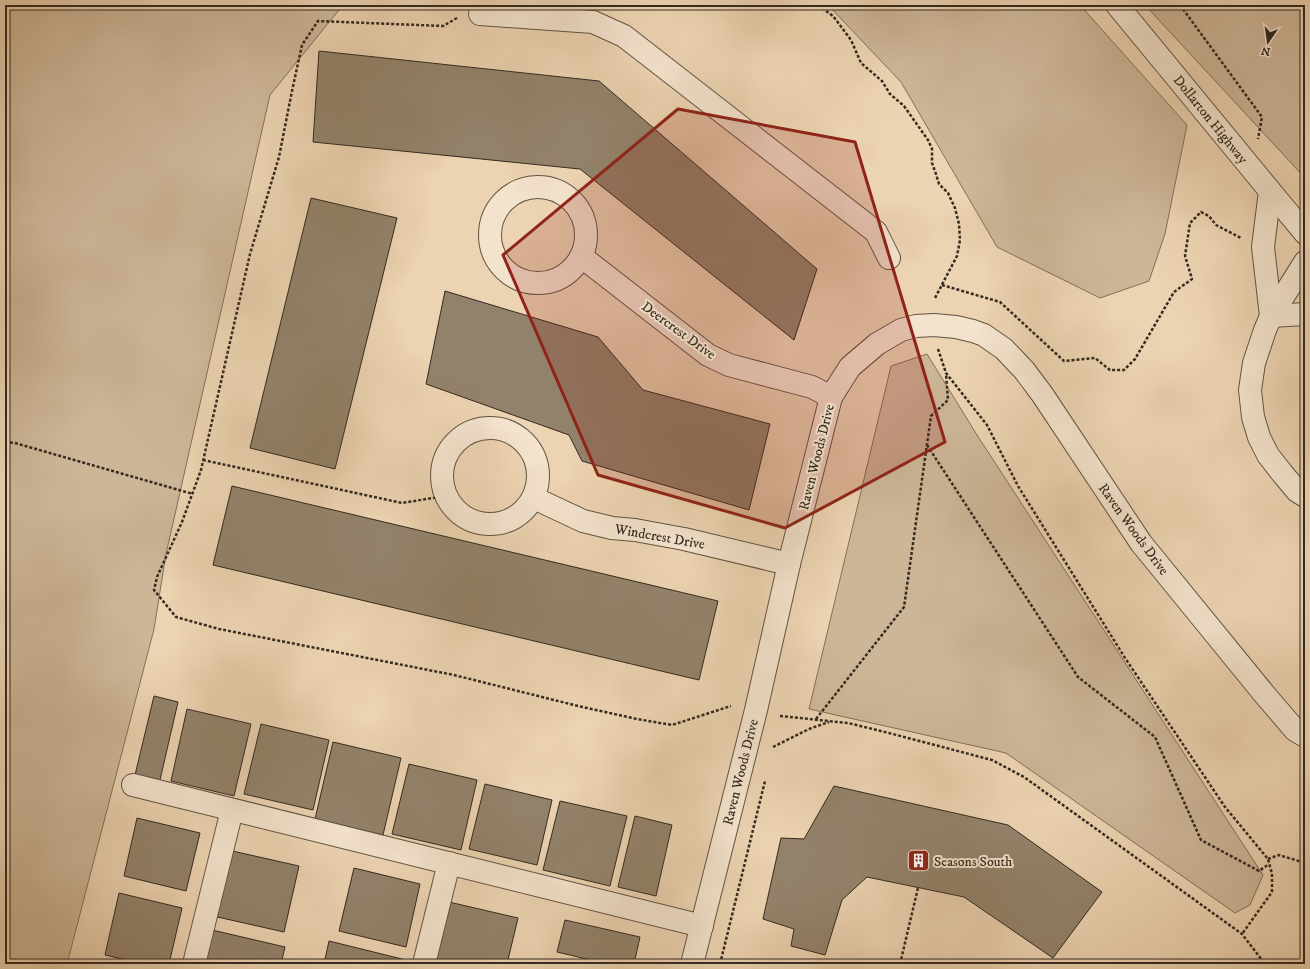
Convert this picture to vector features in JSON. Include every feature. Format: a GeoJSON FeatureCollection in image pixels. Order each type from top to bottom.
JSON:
{"type":"FeatureCollection","features":[{"type":"Feature","properties":{"kind":"street","name":"Dollarton Highway"},"geometry":{"type":"LineString","coordinates":[[1117,5],[1305,233]]}},
{"type":"Feature","properties":{"kind":"street"},"geometry":{"type":"LineString","coordinates":[[480,14],[595,14],[876,232],[888,258]]}},
{"type":"Feature","properties":{"kind":"street"},"geometry":{"type":"LineString","coordinates":[[538,186],[555,189],[569,197],[580,210],[586,225],[587,241],[582,257],[573,270],[560,279],[545,284],[529,283],[514,278],[502,268],[493,255],[490,240],[491,224],[497,209],[508,197],[522,189],[538,186]]}},
{"type":"Feature","properties":{"kind":"street"},"geometry":{"type":"LineString","coordinates":[[1270,191],[1263,247],[1271,316]]}},
{"type":"Feature","properties":{"kind":"street","name":"Deercrest Drive"},"geometry":{"type":"LineString","coordinates":[[582,257],[708,354],[729,365],[812,387],[831,397]]}},
{"type":"Feature","properties":{"kind":"street"},"geometry":{"type":"LineString","coordinates":[[1305,262],[1271,316],[1254,364],[1250,390],[1253,417],[1259,437],[1268,455],[1297,491],[1305,496]]}},
{"type":"Feature","properties":{"kind":"street"},"geometry":{"type":"LineString","coordinates":[[1271,316],[1305,314]]}},
{"type":"Feature","properties":{"kind":"street","name":"Raven Woods Drive"},"geometry":{"type":"LineString","coordinates":[[692,964],[754,717],[789,564],[831,397],[850,367],[877,344],[901,330],[916,326],[934,325],[956,327],[984,335],[1004,349],[1024,370],[1037,388],[1142,543],[1265,695],[1295,730],[1305,736]]}},
{"type":"Feature","properties":{"kind":"street"},"geometry":{"type":"LineString","coordinates":[[490,428],[506,430],[521,438],[532,450],[538,466],[539,482],[534,498],[525,511],[512,520],[497,524],[481,524],[466,519],[454,509],[446,496],[442,480],[443,465],[449,451],[460,438],[474,430],[490,428]]}},
{"type":"Feature","properties":{"kind":"street","name":"Windcrest Drive"},"geometry":{"type":"LineString","coordinates":[[534,498],[582,521],[612,528],[635,530],[684,539],[789,564]]}},
{"type":"Feature","properties":{"kind":"street"},"geometry":{"type":"LineString","coordinates":[[132,785],[702,926]]}},
{"type":"Feature","properties":{"kind":"street"},"geometry":{"type":"LineString","coordinates":[[194,964],[232,810]]}},
{"type":"Feature","properties":{"kind":"street"},"geometry":{"type":"LineString","coordinates":[[424,964],[449,863]]}},
{"type":"Feature","properties":{"kind":"path"},"geometry":{"type":"LineString","coordinates":[[818,5],[833,16],[851,40],[861,63],[882,81],[890,94],[904,106],[928,140],[932,149],[932,163],[939,184],[948,193],[955,208],[959,224],[960,240],[957,256],[935,298]]}},
{"type":"Feature","properties":{"kind":"path"},"geometry":{"type":"LineString","coordinates":[[1180,5],[1262,117],[1252,169]]}},
{"type":"Feature","properties":{"kind":"path"},"geometry":{"type":"LineString","coordinates":[[458,17],[443,26],[318,21],[302,45],[279,157],[250,254],[201,470],[193,494],[154,590],[176,617],[220,629],[454,675],[578,706],[672,725],[731,706]]}},
{"type":"Feature","properties":{"kind":"path"},"geometry":{"type":"LineString","coordinates":[[942,285],[1000,302],[1064,360],[1095,358],[1110,370],[1124,370],[1135,359],[1174,292],[1192,280],[1185,256],[1190,223],[1201,212],[1209,216],[1216,225],[1243,239]]}},
{"type":"Feature","properties":{"kind":"path"},"geometry":{"type":"LineString","coordinates":[[816,720],[904,607],[931,416],[948,400],[946,373],[938,349]]}},
{"type":"Feature","properties":{"kind":"path"},"geometry":{"type":"LineString","coordinates":[[946,373],[987,425],[1018,486],[1125,658],[1226,808],[1268,859],[1272,874],[1272,892],[1242,934]]}},
{"type":"Feature","properties":{"kind":"path"},"geometry":{"type":"LineString","coordinates":[[5,442],[15,443],[193,494]]}},
{"type":"Feature","properties":{"kind":"path"},"geometry":{"type":"LineString","coordinates":[[927,445],[1078,678],[1155,737],[1201,840],[1259,871],[1269,864]]}},
{"type":"Feature","properties":{"kind":"path"},"geometry":{"type":"LineString","coordinates":[[203,460],[402,503],[446,496]]}},
{"type":"Feature","properties":{"kind":"path"},"geometry":{"type":"LineString","coordinates":[[778,724],[779,716],[848,723],[992,760],[1024,777],[1242,934],[1264,964]]}},
{"type":"Feature","properties":{"kind":"path"},"geometry":{"type":"LineString","coordinates":[[773,747],[809,728],[832,721]]}},
{"type":"Feature","properties":{"kind":"path"},"geometry":{"type":"LineString","coordinates":[[771,754],[775,739]]}},
{"type":"Feature","properties":{"kind":"path"},"geometry":{"type":"LineString","coordinates":[[720,964],[766,778]]}},
{"type":"Feature","properties":{"kind":"path"},"geometry":{"type":"LineString","coordinates":[[1268,859],[1279,855],[1305,863]]}},
{"type":"Feature","properties":{"kind":"path"},"geometry":{"type":"LineString","coordinates":[[900,964],[918,888]]}},
{"type":"Feature","properties":{"kind":"highlighted area"},"geometry":{"type":"Polygon","coordinates":[[[678,109],[855,142],[945,442],[785,528],[598,475],[503,255],[678,109]]]}},
{"type":"Feature","properties":{"kind":"shaded area"},"geometry":{"type":"Polygon","coordinates":[[[5,5],[343,5],[270,95],[166,554],[154,629],[67,964],[5,964],[5,5]]]}},
{"type":"Feature","properties":{"kind":"shaded area"},"geometry":{"type":"Polygon","coordinates":[[[828,5],[1080,5],[1187,125],[1165,234],[1149,281],[1100,298],[997,247],[901,82],[828,5]]]}},
{"type":"Feature","properties":{"kind":"shaded area"},"geometry":{"type":"Polygon","coordinates":[[[1145,5],[1305,5],[1305,178],[1145,5]]]}},
{"type":"Feature","properties":{"kind":"shaded area"},"geometry":{"type":"Polygon","coordinates":[[[927,354],[977,435],[1263,875],[1250,905],[1235,913],[1006,753],[809,709],[891,366],[927,354]]]}},
{"type":"Feature","properties":{"kind":"building"},"geometry":{"type":"Polygon","coordinates":[[[319,51],[599,81],[817,269],[794,340],[580,169],[313,142],[319,51]]]}},
{"type":"Feature","properties":{"kind":"building"},"geometry":{"type":"Polygon","coordinates":[[[311,198],[397,218],[335,469],[250,448],[311,198]]]}},
{"type":"Feature","properties":{"kind":"building"},"geometry":{"type":"Polygon","coordinates":[[[445,291],[598,337],[643,390],[770,424],[749,510],[582,461],[569,435],[426,384],[445,291]]]}},
{"type":"Feature","properties":{"kind":"building"},"geometry":{"type":"Polygon","coordinates":[[[232,486],[718,601],[699,680],[213,565],[232,486]]]}},
{"type":"Feature","properties":{"kind":"building"},"geometry":{"type":"Polygon","coordinates":[[[154,696],[178,702],[160,780],[135,775],[154,696]]]}},
{"type":"Feature","properties":{"kind":"building"},"geometry":{"type":"Polygon","coordinates":[[[187,709],[251,724],[234,796],[171,781],[187,709]]]}},
{"type":"Feature","properties":{"kind":"building"},"geometry":{"type":"Polygon","coordinates":[[[261,724],[329,740],[313,810],[244,794],[261,724]]]}},
{"type":"Feature","properties":{"kind":"building"},"geometry":{"type":"Polygon","coordinates":[[[333,742],[401,758],[383,835],[315,819],[333,742]]]}},
{"type":"Feature","properties":{"kind":"building"},"geometry":{"type":"Polygon","coordinates":[[[409,764],[477,780],[461,850],[392,834],[409,764]]]}},
{"type":"Feature","properties":{"kind":"building"},"geometry":{"type":"Polygon","coordinates":[[[485,784],[552,800],[537,865],[469,849],[485,784]]]}},
{"type":"Feature","properties":{"kind":"building","name":"Seasons South"},"geometry":{"type":"Polygon","coordinates":[[[834,786],[1008,825],[1102,892],[1053,958],[964,897],[867,877],[842,900],[825,955],[791,946],[794,929],[763,919],[781,838],[804,839],[834,786]]]}},
{"type":"Feature","properties":{"kind":"building"},"geometry":{"type":"Polygon","coordinates":[[[560,801],[627,816],[610,886],[543,870],[560,801]]]}},
{"type":"Feature","properties":{"kind":"building"},"geometry":{"type":"Polygon","coordinates":[[[635,816],[672,825],[656,896],[618,887],[635,816]]]}},
{"type":"Feature","properties":{"kind":"building"},"geometry":{"type":"Polygon","coordinates":[[[137,818],[200,833],[186,891],[124,876],[137,818]]]}},
{"type":"Feature","properties":{"kind":"building"},"geometry":{"type":"Polygon","coordinates":[[[228,850],[299,866],[284,932],[213,916],[228,850]]]}},
{"type":"Feature","properties":{"kind":"building"},"geometry":{"type":"Polygon","coordinates":[[[354,868],[420,884],[406,947],[339,931],[354,868]]]}},
{"type":"Feature","properties":{"kind":"building"},"geometry":{"type":"Polygon","coordinates":[[[119,893],[182,908],[169,964],[143,964],[105,955],[119,893]]]}},
{"type":"Feature","properties":{"kind":"building"},"geometry":{"type":"Polygon","coordinates":[[[449,902],[518,918],[507,964],[435,964],[449,902]]]}},
{"type":"Feature","properties":{"kind":"building"},"geometry":{"type":"Polygon","coordinates":[[[565,920],[640,937],[634,964],[608,964],[557,952],[565,920]]]}},
{"type":"Feature","properties":{"kind":"building"},"geometry":{"type":"Polygon","coordinates":[[[212,930],[285,947],[281,964],[204,964],[212,930]]]}},
{"type":"Feature","properties":{"kind":"building"},"geometry":{"type":"Polygon","coordinates":[[[329,941],[402,959],[401,964],[324,964],[329,941]]]}},
{"type":"Feature","properties":{"kind":"place","name":"Seasons South"},"geometry":{"type":"Point","coordinates":[918,861]}}]}
